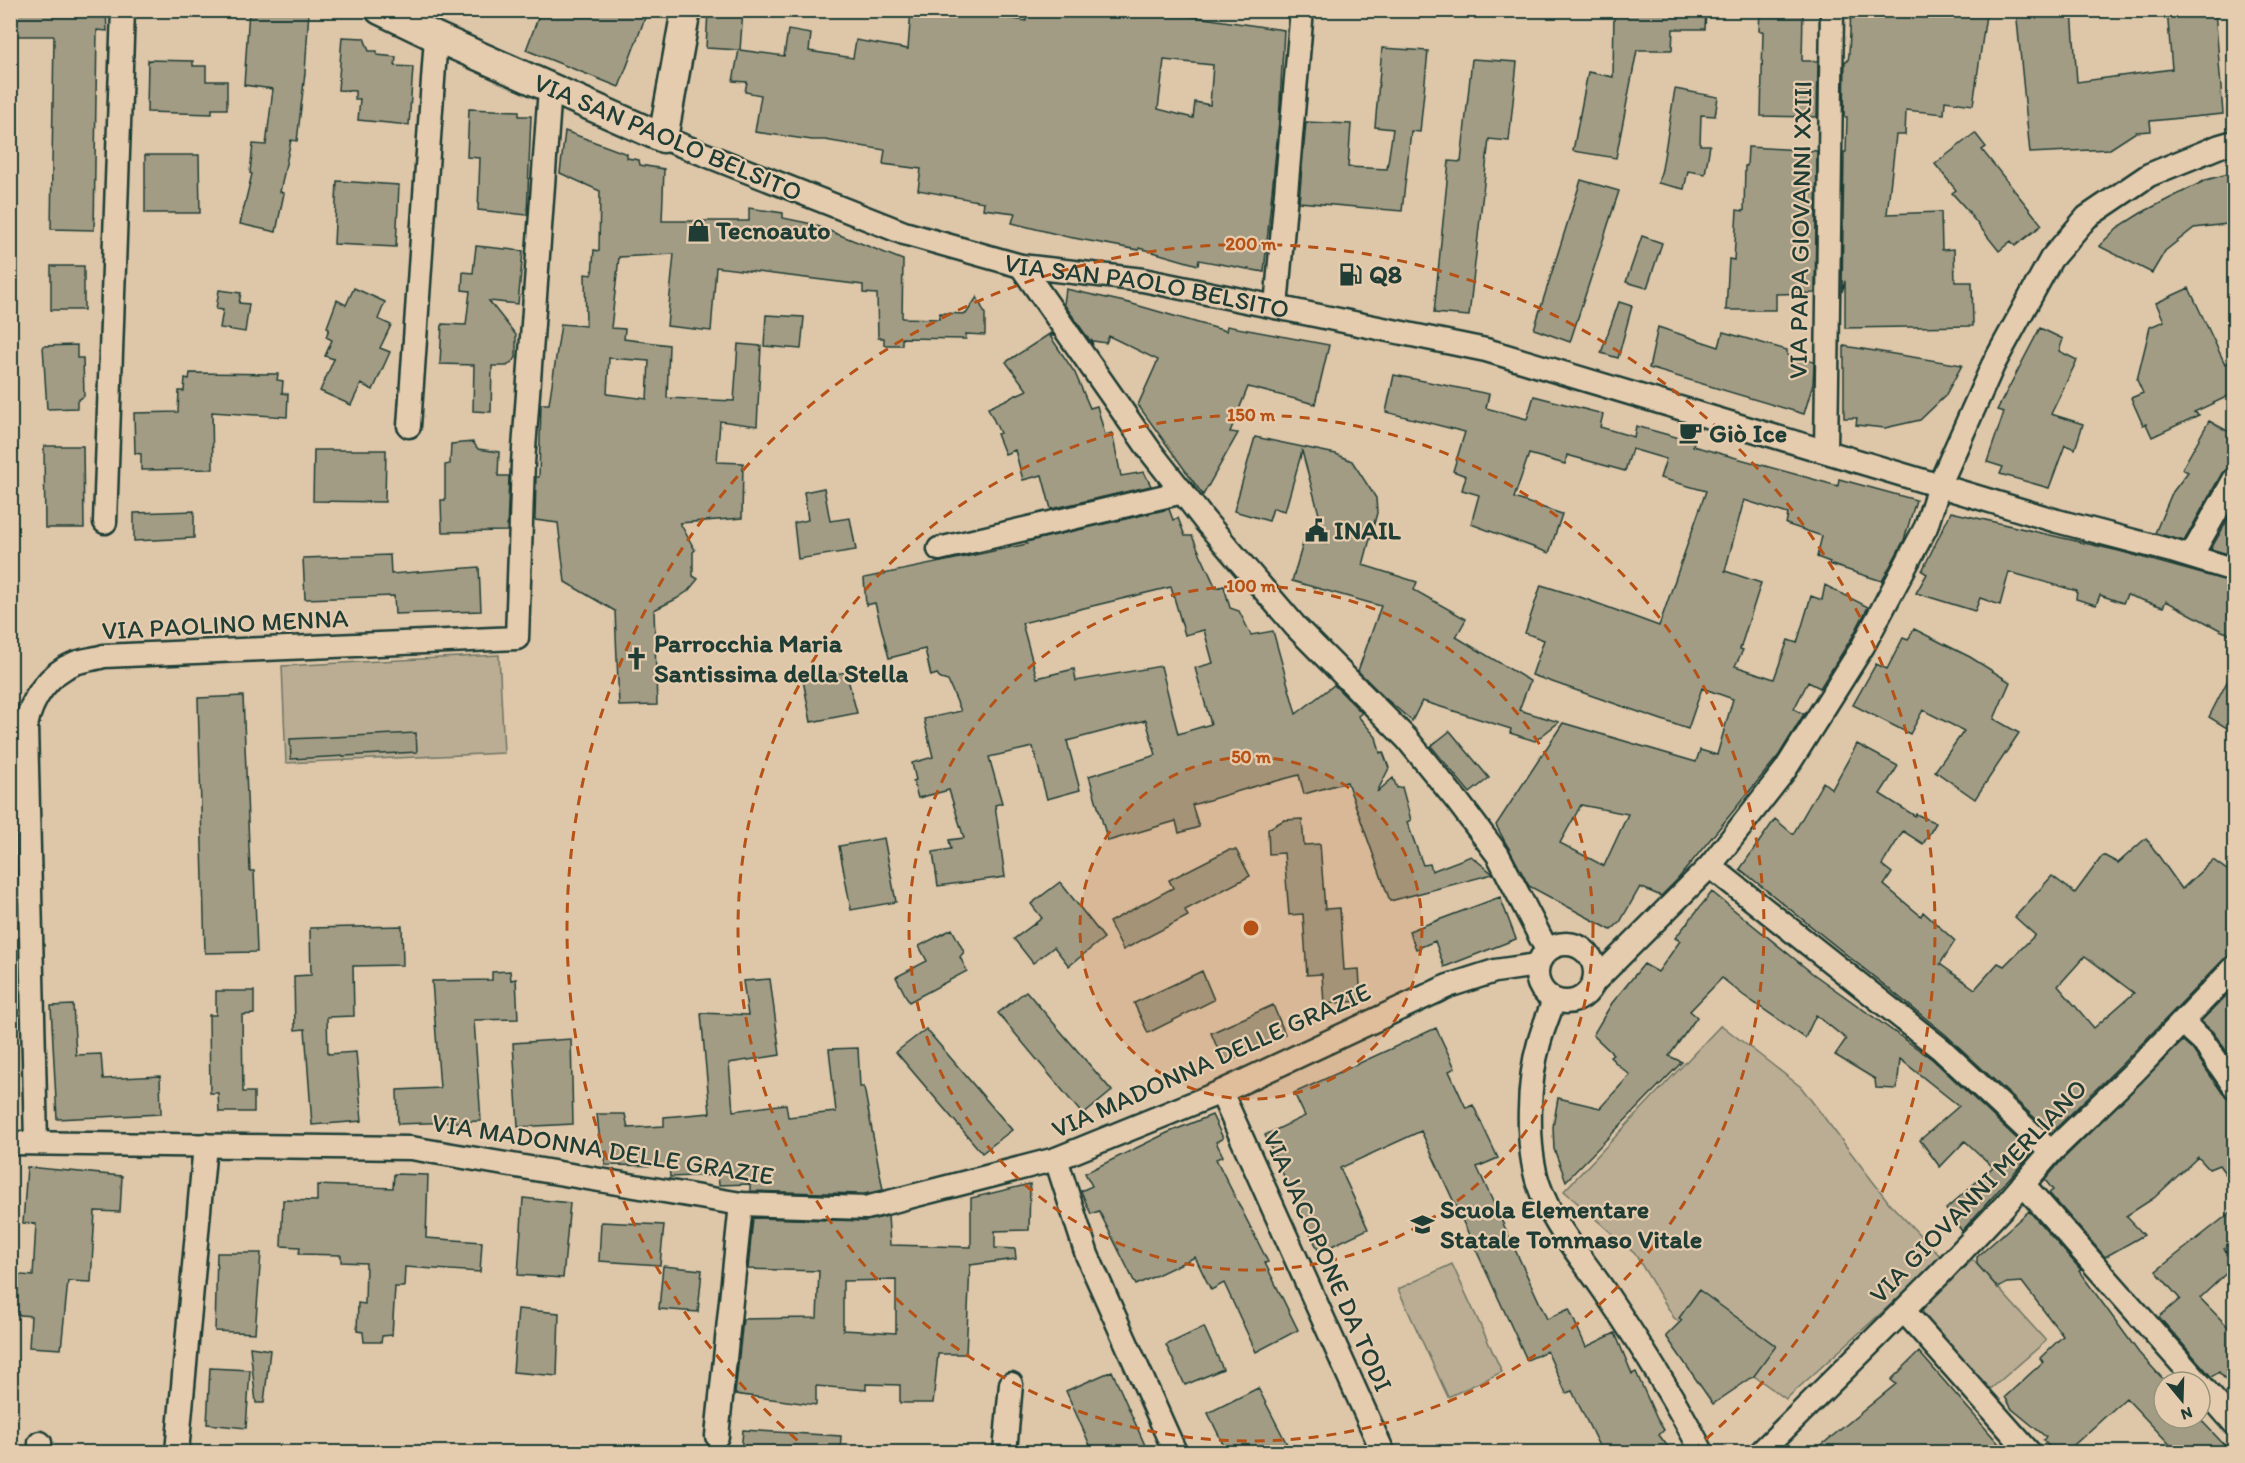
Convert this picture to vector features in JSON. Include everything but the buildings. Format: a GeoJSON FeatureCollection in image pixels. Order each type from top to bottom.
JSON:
{"type":"FeatureCollection","features":[{"type":"Feature","properties":{"kind":"main road","name":"VIA SAN PAOLO BELSITO"},"geometry":{"type":"LineString","coordinates":[[380,10],[435,37],[663,138]]}},
{"type":"Feature","properties":{"kind":"main road"},"geometry":{"type":"LineString","coordinates":[[663,138],[686,10]]}},
{"type":"Feature","properties":{"kind":"street"},"geometry":{"type":"LineString","coordinates":[[105,522],[123,10]]}},
{"type":"Feature","properties":{"kind":"street"},"geometry":{"type":"LineString","coordinates":[[1276,307],[1302,10]]}},
{"type":"Feature","properties":{"kind":"street","name":"VIA PAPA GIOVANNI XXIII"},"geometry":{"type":"LineString","coordinates":[[1826,451],[1832,10]]}},
{"type":"Feature","properties":{"kind":"street"},"geometry":{"type":"LineString","coordinates":[[409,426],[435,37]]}},
{"type":"Feature","properties":{"kind":"street","name":"VIA PAOLINO MENNA"},"geometry":{"type":"LineString","coordinates":[[36,1142],[26,726],[30,709],[39,692],[52,678],[73,664],[104,656],[517,638],[523,464],[550,88]]}},
{"type":"Feature","properties":{"kind":"street","name":"VIA SAN PAOLO BELSITO"},"geometry":{"type":"LineString","coordinates":[[663,138],[904,233],[1021,266],[1143,280],[1486,350],[2057,521],[2191,556],[2235,570]]}},
{"type":"Feature","properties":{"kind":"street"},"geometry":{"type":"LineString","coordinates":[[1021,266],[1151,452],[1204,521],[1296,627],[1407,739],[1498,855],[1542,958],[1537,980],[1540,988],[1554,1000],[1563,1002],[1580,998],[1587,993],[1594,982],[1710,866],[1785,770],[1863,646],[1926,527],[1940,486],[1992,365],[2051,259],[2087,217],[2149,175],[2235,142]]}},
{"type":"Feature","properties":{"kind":"street"},"geometry":{"type":"LineString","coordinates":[[2191,556],[2235,480]]}},
{"type":"Feature","properties":{"kind":"street"},"geometry":{"type":"LineString","coordinates":[[939,549],[1183,492]]}},
{"type":"Feature","properties":{"kind":"street"},"geometry":{"type":"LineString","coordinates":[[1710,866],[1941,1049],[2051,1152]]}},
{"type":"Feature","properties":{"kind":"street"},"geometry":{"type":"LineString","coordinates":[[1542,958],[1564,943],[1582,948],[1593,963],[1594,982]]}},
{"type":"Feature","properties":{"kind":"street","name":"VIA MADONNA DELLE GRAZIE"},"geometry":{"type":"LineString","coordinates":[[10,1143],[411,1148],[741,1204],[866,1208],[1056,1159],[1221,1092],[1449,986],[1495,970],[1542,958]]}},
{"type":"Feature","properties":{"kind":"street","name":"VIA GIOVANNI MERLIANO"},"geometry":{"type":"LineString","coordinates":[[1761,1452],[1904,1311],[2051,1152],[2235,968]]}},
{"type":"Feature","properties":{"kind":"street"},"geometry":{"type":"LineString","coordinates":[[1554,1000],[1538,1045],[1531,1098],[1531,1149],[1538,1183],[1551,1212],[1625,1322],[1684,1416],[1702,1452]]}},
{"type":"Feature","properties":{"kind":"street"},"geometry":{"type":"LineString","coordinates":[[2182,1022],[2202,1040],[2235,1086]]}},
{"type":"Feature","properties":{"kind":"street","name":"VIA JACOPONE DA TODI"},"geometry":{"type":"LineString","coordinates":[[1221,1092],[1383,1452]]}},
{"type":"Feature","properties":{"kind":"street"},"geometry":{"type":"LineString","coordinates":[[177,1452],[205,1145]]}},
{"type":"Feature","properties":{"kind":"street"},"geometry":{"type":"LineString","coordinates":[[1056,1159],[1087,1255],[1175,1452]]}},
{"type":"Feature","properties":{"kind":"street"},"geometry":{"type":"LineString","coordinates":[[2023,1184],[2188,1370]]}},
{"type":"Feature","properties":{"kind":"street"},"geometry":{"type":"LineString","coordinates":[[717,1436],[741,1204]]}},
{"type":"Feature","properties":{"kind":"street"},"geometry":{"type":"LineString","coordinates":[[1904,1311],[2029,1452]]}},
{"type":"Feature","properties":{"kind":"street"},"geometry":{"type":"LineString","coordinates":[[1005,1452],[1011,1384]]}},
{"type":"Feature","properties":{"kind":"street"},"geometry":{"type":"LineString","coordinates":[[2212,1397],[2235,1423]]}},
{"type":"Feature","properties":{"kind":"shaded area"},"geometry":{"type":"Polygon","coordinates":[[[499,655],[504,753],[286,763],[282,666],[499,655]]]}},
{"type":"Feature","properties":{"kind":"shaded area"},"geometry":{"type":"Polygon","coordinates":[[[1721,1025],[1801,1087],[1890,1204],[1942,1258],[1786,1399],[1674,1318],[1635,1254],[1564,1191],[1721,1025]]]}},
{"type":"Feature","properties":{"kind":"shaded area"},"geometry":{"type":"Polygon","coordinates":[[[1973,1260],[2046,1341],[1986,1393],[1925,1324],[1922,1303],[1973,1260]]]}},
{"type":"Feature","properties":{"kind":"shaded area"},"geometry":{"type":"Polygon","coordinates":[[[1452,1264],[1502,1372],[1448,1397],[1398,1289],[1452,1264]]]}},
{"type":"Feature","properties":{"kind":"place","name":"Tecnoauto"},"geometry":{"type":"Point","coordinates":[698,230]}},
{"type":"Feature","properties":{"kind":"place","name":"Q8"},"geometry":{"type":"Point","coordinates":[1351,274]}},
{"type":"Feature","properties":{"kind":"place","name":"Giò Ice"},"geometry":{"type":"Point","coordinates":[1691,433]}},
{"type":"Feature","properties":{"kind":"place","name":"INAIL"},"geometry":{"type":"Point","coordinates":[1316,530]}},
{"type":"Feature","properties":{"kind":"place","name":"Parrocchia Maria Santissima della Stella"},"geometry":{"type":"Point","coordinates":[636,658]}},
{"type":"Feature","properties":{"kind":"place","name":"Scuola Elementare Statale Tommaso Vitale"},"geometry":{"type":"Point","coordinates":[1422,1224]}}]}
